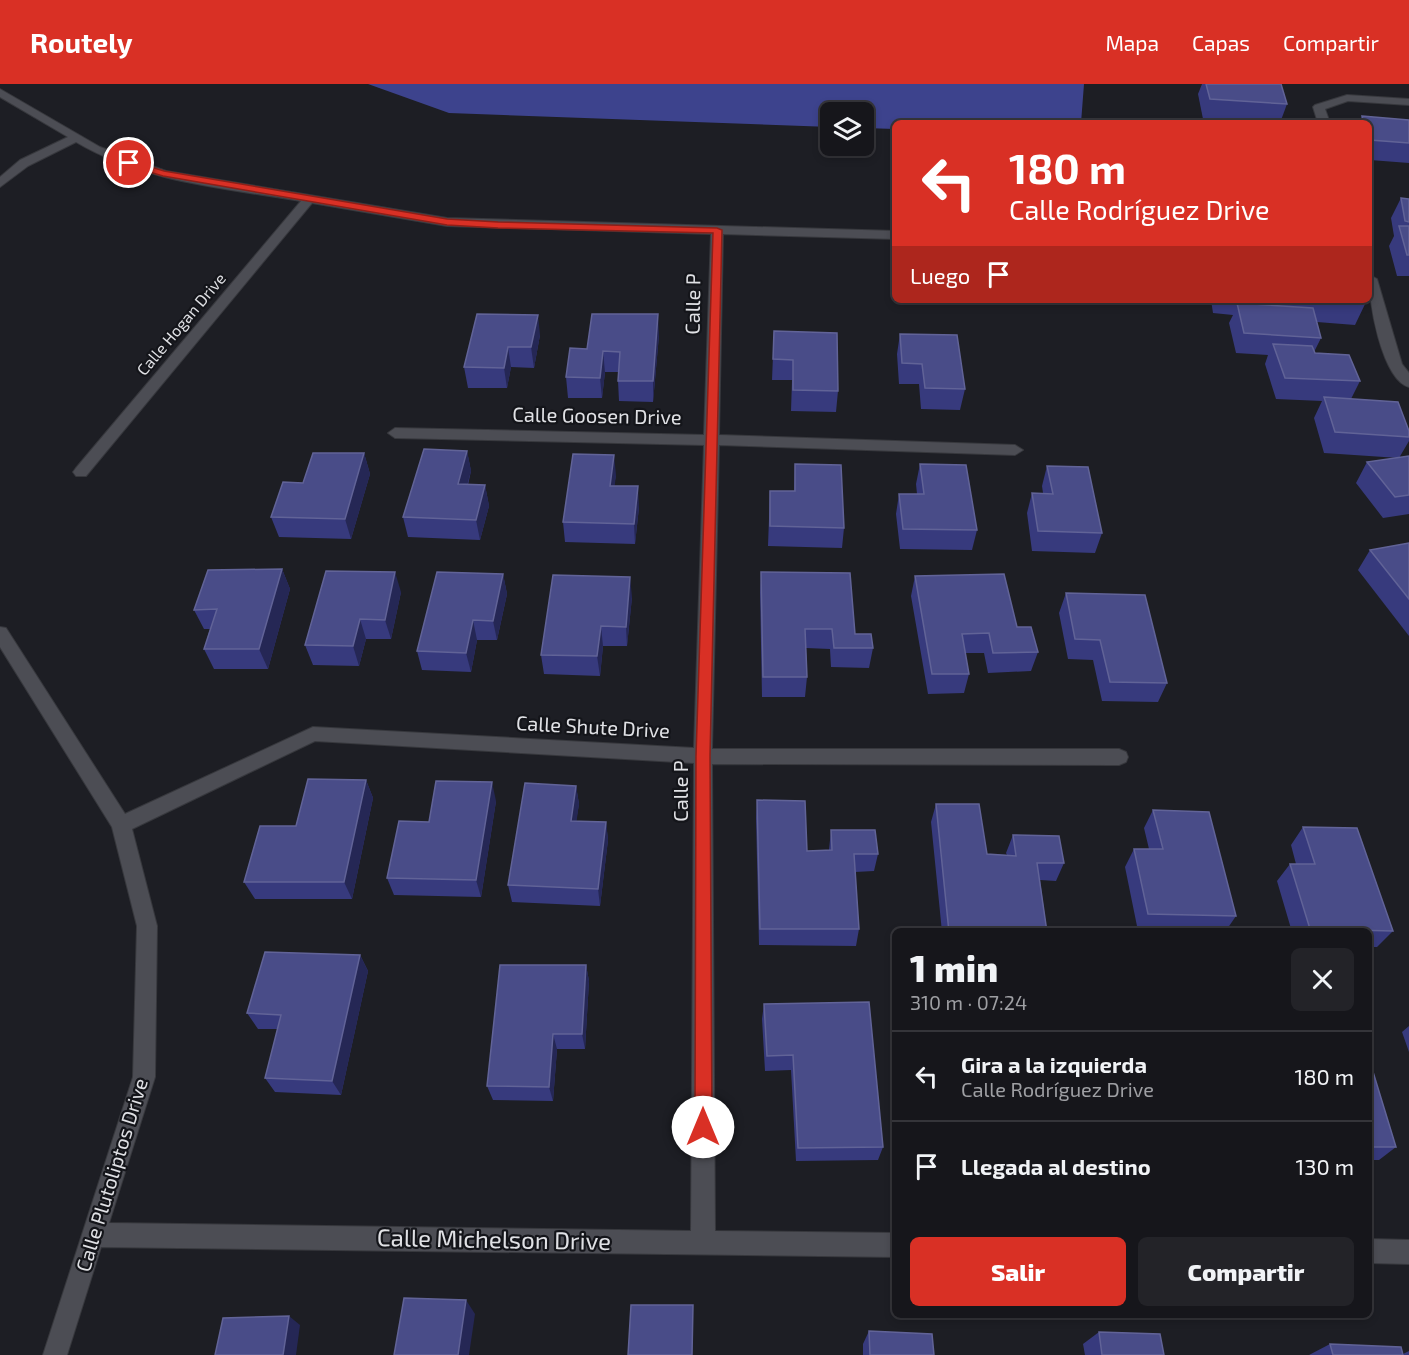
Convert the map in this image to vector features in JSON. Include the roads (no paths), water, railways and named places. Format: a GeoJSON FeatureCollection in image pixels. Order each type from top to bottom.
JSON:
{"type":"FeatureCollection","features":[{"type":"Feature","properties":{"kind":"street"},"geometry":{"type":"LineString","coordinates":[[0,92],[76,138],[118,158],[163,174],[309,199],[472,224],[892,234]]}},
{"type":"Feature","properties":{"kind":"street"},"geometry":{"type":"LineString","coordinates":[[1323,120],[1319,107],[1347,98],[1409,102]]}},
{"type":"Feature","properties":{"kind":"street"},"geometry":{"type":"LineString","coordinates":[[0,183],[24,163],[76,138]]}},
{"type":"Feature","properties":{"kind":"street","name":"Calle Hogan Drive"},"geometry":{"type":"LineString","coordinates":[[81,472],[309,199]]}},
{"type":"Feature","properties":{"kind":"street","name":"Calle P"},"geometry":{"type":"LineString","coordinates":[[704,1243],[703,756],[717,230]]}},
{"type":"Feature","properties":{"kind":"street"},"geometry":{"type":"LineString","coordinates":[[1372,286],[1395,365],[1409,382]]}},
{"type":"Feature","properties":{"kind":"street","name":"Calle Goosen Drive"},"geometry":{"type":"LineString","coordinates":[[395,433],[1015,450]]}},
{"type":"Feature","properties":{"kind":"street","name":"Calle Plutoliptos Drive"},"geometry":{"type":"LineString","coordinates":[[0,633],[121,825],[147,926],[144,1077],[55,1355]]}},
{"type":"Feature","properties":{"kind":"street","name":"Calle Shute Drive"},"geometry":{"type":"LineString","coordinates":[[121,825],[313,734],[703,756],[1119,757]]}},
{"type":"Feature","properties":{"kind":"street","name":"Calle Michelson Drive"},"geometry":{"type":"LineString","coordinates":[[93,1234],[892,1245]]}},
{"type":"Feature","properties":{"kind":"street"},"geometry":{"type":"LineString","coordinates":[[1372,1251],[1409,1252]]}}]}
